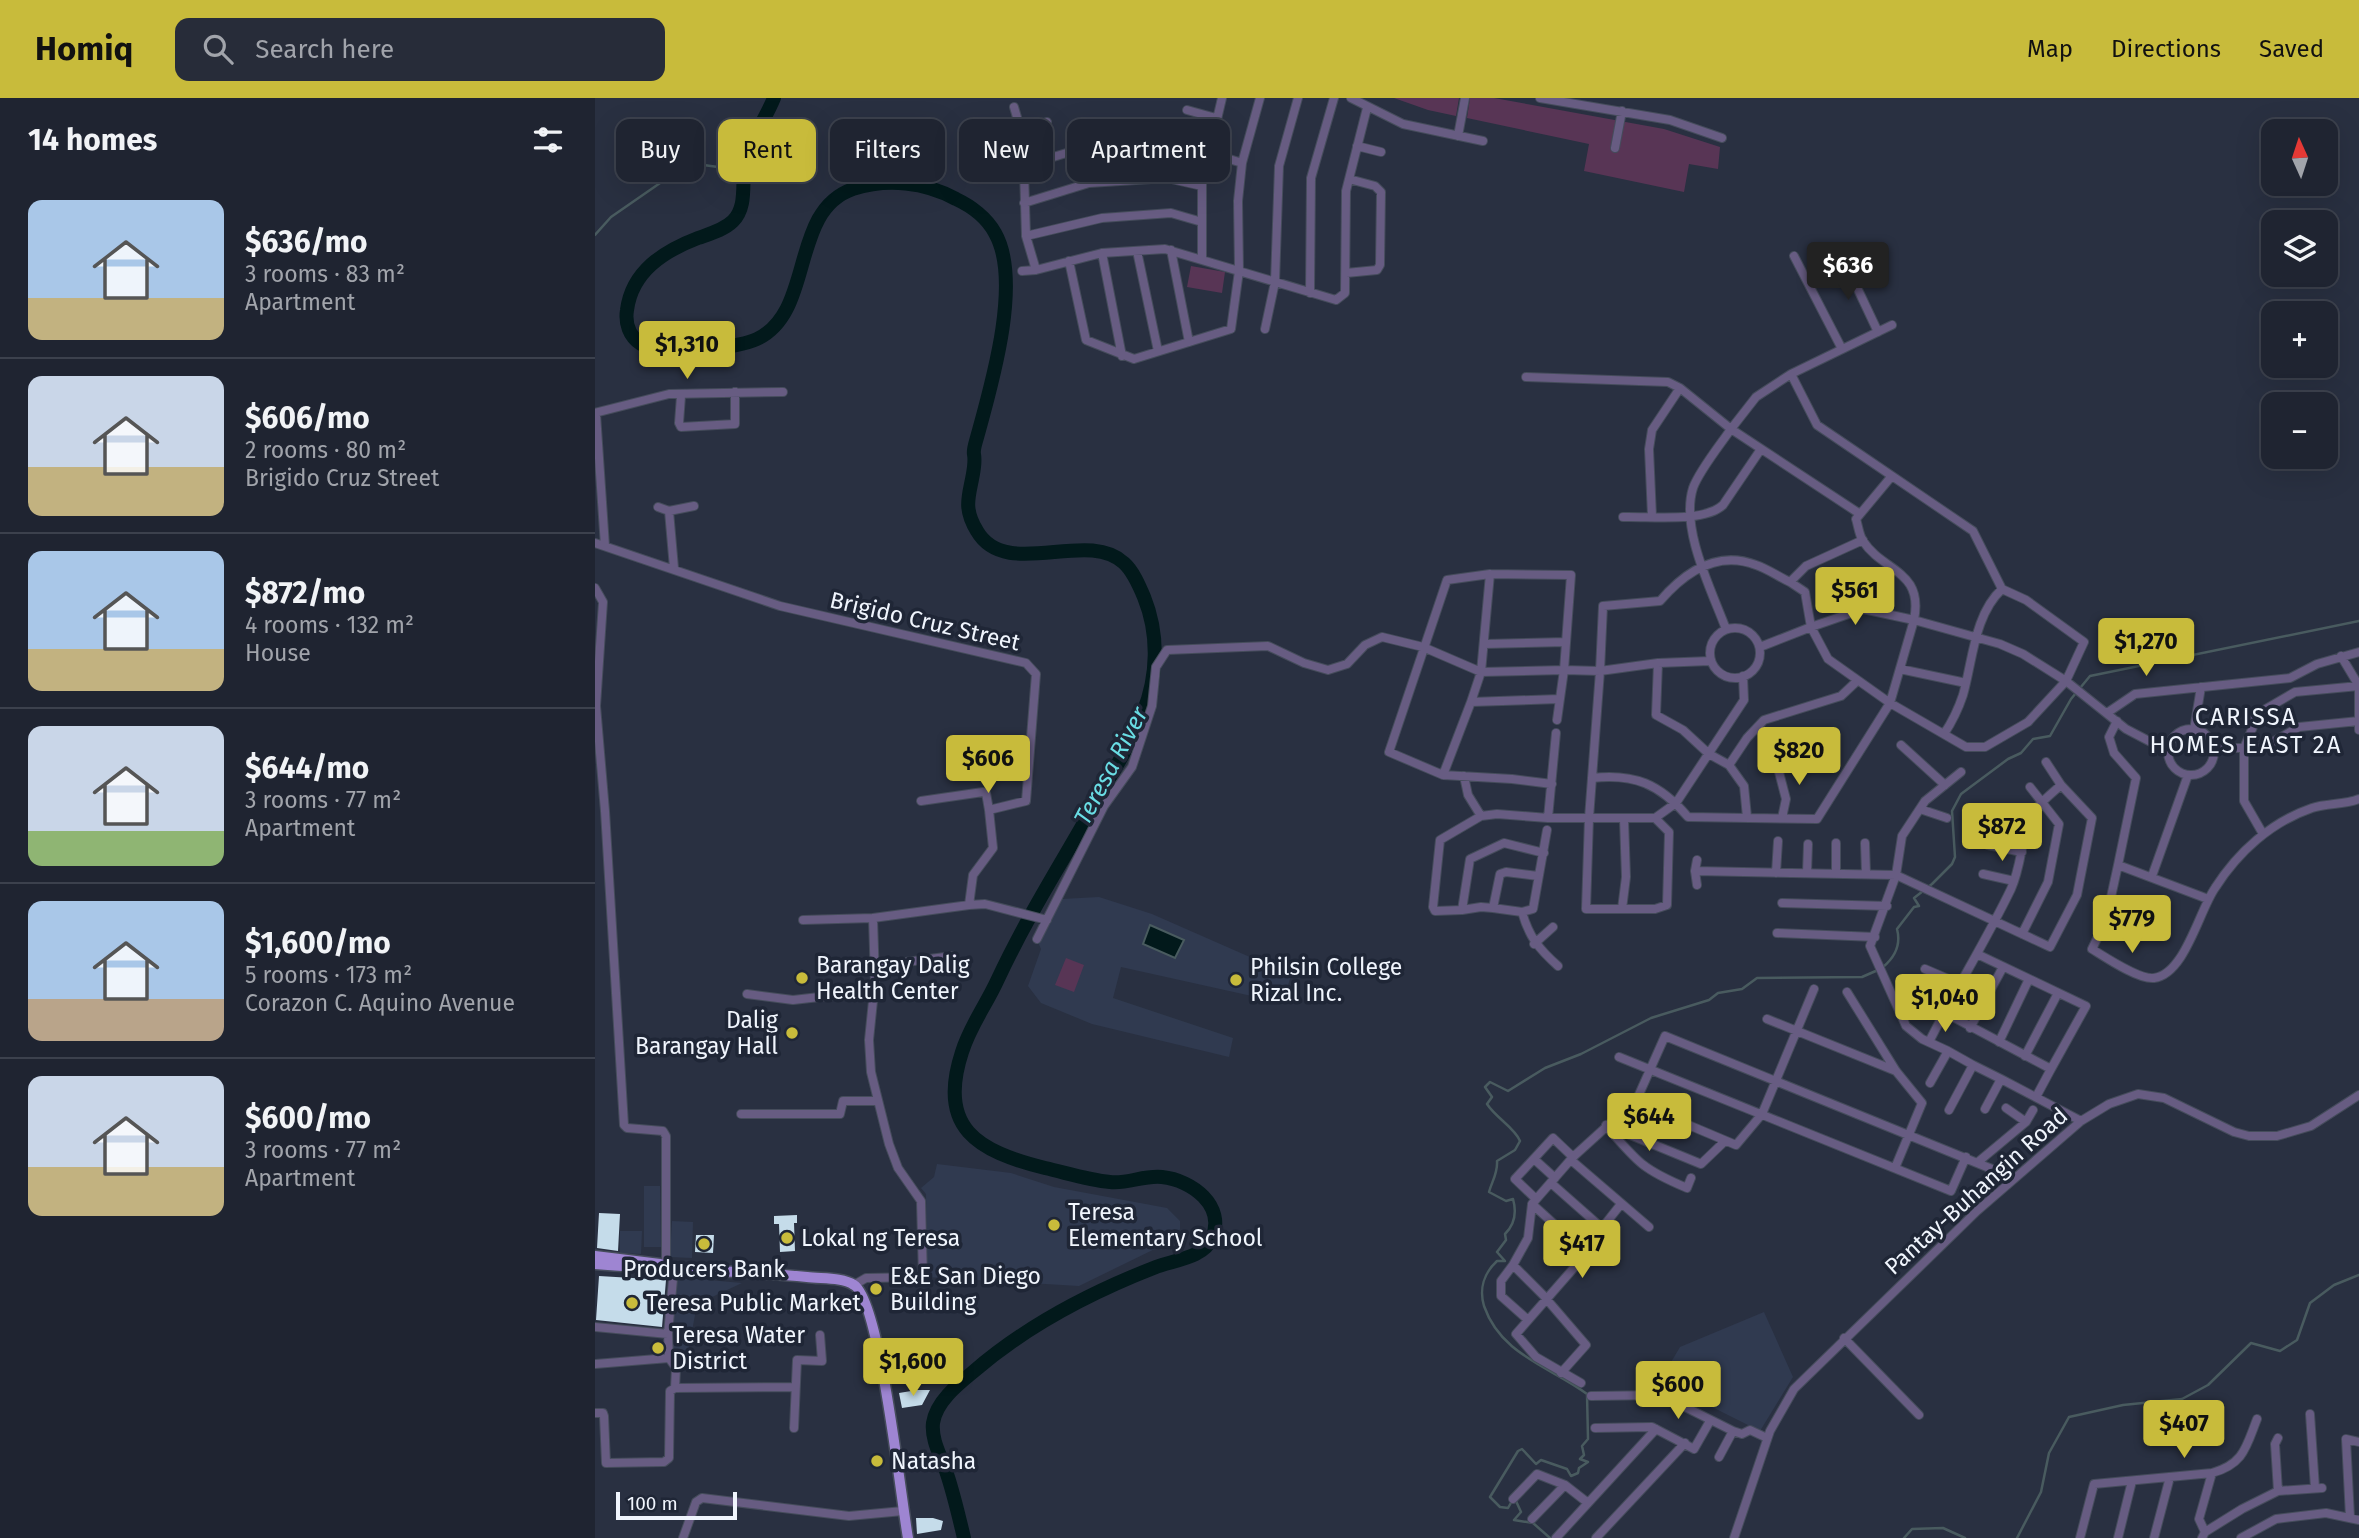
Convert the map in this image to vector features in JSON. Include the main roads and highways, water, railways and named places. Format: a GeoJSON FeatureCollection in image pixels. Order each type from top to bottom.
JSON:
{"type":"FeatureCollection","features":[{"type":"Feature","properties":{"kind":"main road"},"geometry":{"type":"LineString","coordinates":[[595,1256],[656,1262],[670,1267]]}},
{"type":"Feature","properties":{"kind":"main road"},"geometry":{"type":"LineString","coordinates":[[595,1264],[785,1275],[835,1280],[855,1285],[861,1293],[869,1316],[883,1376],[908,1538]]}},
{"type":"Feature","properties":{"kind":"waterway","name":"Teresa River"},"geometry":{"type":"LineString","coordinates":[[774,98],[746,158],[743,199],[738,215],[725,227],[673,249],[643,274],[635,284],[627,310],[627,324],[633,337],[648,348],[672,352],[732,346],[757,339],[775,326],[787,307],[819,218],[833,201],[853,189],[892,183],[919,185],[962,202],[983,217],[995,233],[1003,254],[1006,279],[1005,307],[996,366],[974,450],[968,499],[972,522],[990,545],[1007,552],[1027,554],[1089,550],[1108,554],[1124,563],[1133,574],[1144,597],[1154,640],[1152,684],[1139,722],[1022,930],[969,1033],[956,1078],[955,1100],[959,1118],[969,1132],[982,1144],[1000,1153],[1045,1168],[1102,1181],[1123,1182],[1155,1177],[1173,1179],[1195,1189],[1203,1197],[1210,1205],[1215,1226],[1208,1245],[1196,1254],[1156,1267],[1060,1312],[1015,1339],[948,1394],[935,1415],[934,1436],[950,1482],[964,1538]]}},
{"type":"Feature","properties":{"kind":"waterway"},"geometry":{"type":"LineString","coordinates":[[595,235],[611,217],[689,163],[718,167]]}},
{"type":"Feature","properties":{"kind":"waterway"},"geometry":{"type":"LineString","coordinates":[[1883,967],[1896,950],[1897,929],[1914,907],[1919,906],[1914,898],[1952,864],[1955,857],[1952,811],[1961,794],[2008,759],[2021,753],[2033,739],[2050,736],[2071,699],[2090,676],[2359,621]]}},
{"type":"Feature","properties":{"kind":"waterway"},"geometry":{"type":"LineString","coordinates":[[1514,1520],[1521,1512],[1516,1501],[1512,1501],[1508,1508],[1500,1507],[1490,1497],[1518,1451],[1522,1449],[1536,1464],[1541,1460],[1567,1469],[1571,1476],[1578,1473],[1579,1468],[1588,1462],[1580,1459],[1584,1455],[1582,1446],[1588,1439],[1587,1394],[1514,1348],[1492,1323],[1484,1306],[1484,1282],[1497,1261],[1505,1261],[1497,1252],[1506,1240],[1505,1234],[1515,1214],[1513,1199],[1506,1201],[1489,1192],[1497,1161],[1515,1150],[1520,1141],[1487,1104],[1492,1097],[1485,1087],[1490,1082],[1508,1091],[1545,1068],[1581,1054],[1651,1018],[1709,1000],[1718,993],[1742,989],[1757,978],[1862,977],[1878,970]]}},
{"type":"Feature","properties":{"kind":"waterway"},"geometry":{"type":"LineString","coordinates":[[2017,1538],[2041,1492],[2049,1453],[2069,1417],[2123,1405],[2182,1399],[2208,1385],[2251,1343],[2280,1351],[2297,1340],[2310,1303],[2334,1285],[2359,1275]]}},
{"type":"Feature","properties":{"kind":"waterway"},"geometry":{"type":"LineString","coordinates":[[1514,1520],[1533,1523],[1550,1538]]}},
{"type":"Feature","properties":{"kind":"waterway"},"geometry":{"type":"LineString","coordinates":[[1904,1538],[1912,1529],[1943,1528],[1965,1538]]}},
{"type":"Feature","properties":{"kind":"place","name":"Barangay Dalig Health Center"},"geometry":{"type":"Point","coordinates":[802,978]}},
{"type":"Feature","properties":{"kind":"place","name":"Philsin College Rizal Inc."},"geometry":{"type":"Point","coordinates":[1236,980]}},
{"type":"Feature","properties":{"kind":"place","name":"Dalig Barangay Hall"},"geometry":{"type":"Point","coordinates":[792,1033]}},
{"type":"Feature","properties":{"kind":"place","name":"Teresa Elementary School"},"geometry":{"type":"Point","coordinates":[1054,1225]}},
{"type":"Feature","properties":{"kind":"place","name":"Lokal ng Teresa"},"geometry":{"type":"Point","coordinates":[787,1238]}},
{"type":"Feature","properties":{"kind":"place","name":"Producers Bank"},"geometry":{"type":"Point","coordinates":[704,1244]}},
{"type":"Feature","properties":{"kind":"place","name":"E&E San Diego Building"},"geometry":{"type":"Point","coordinates":[876,1289]}},
{"type":"Feature","properties":{"kind":"place","name":"Teresa Public Market"},"geometry":{"type":"Point","coordinates":[632,1303]}},
{"type":"Feature","properties":{"kind":"place","name":"Teresa Water District"},"geometry":{"type":"Point","coordinates":[658,1348]}},
{"type":"Feature","properties":{"kind":"place","name":"Natasha"},"geometry":{"type":"Point","coordinates":[877,1461]}},
{"type":"Feature","properties":{"kind":"district","name":"CARISSA HOMES EAST 2A"},"geometry":{"type":"Point","coordinates":[2246,731]}}]}
